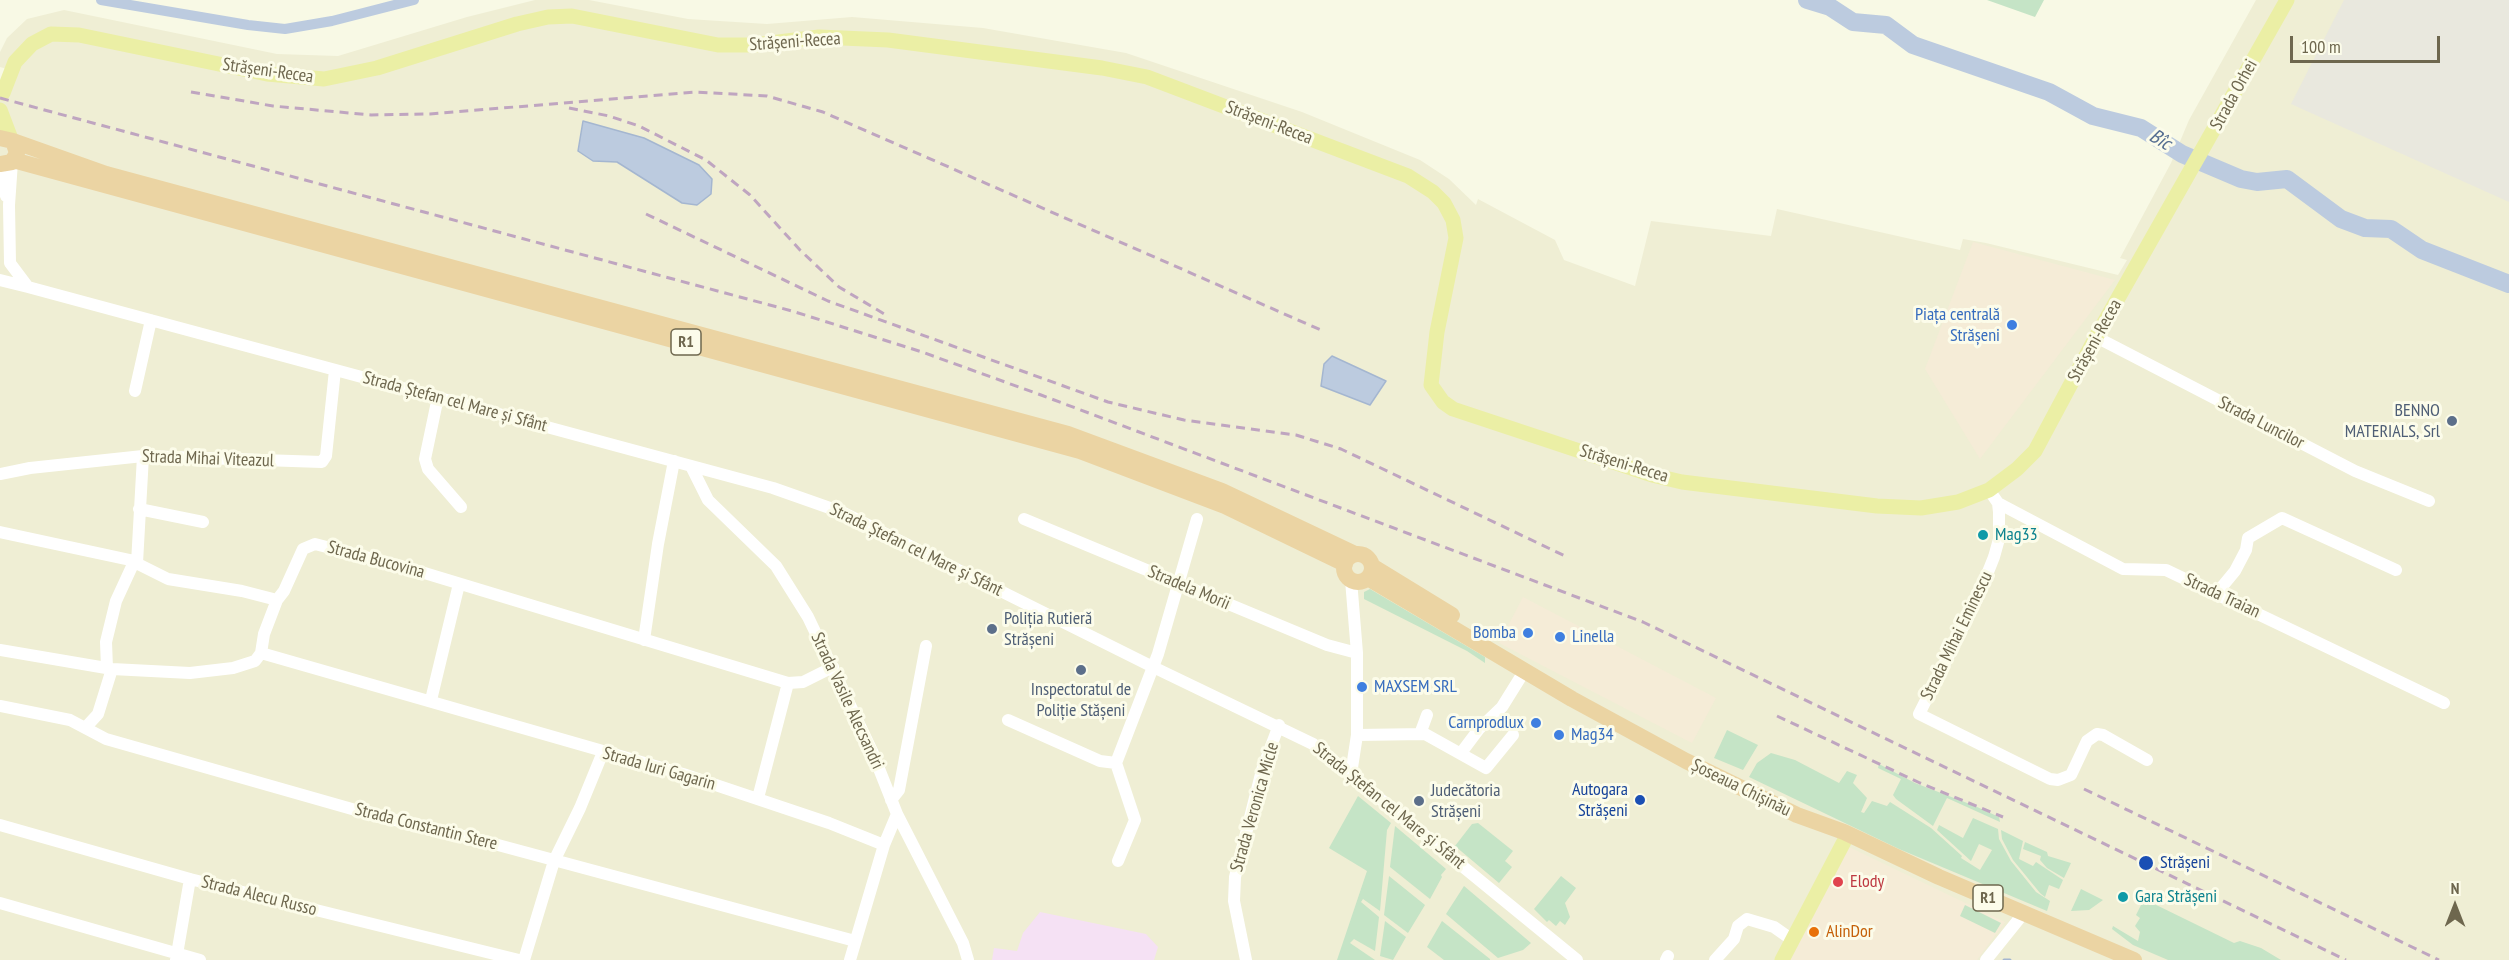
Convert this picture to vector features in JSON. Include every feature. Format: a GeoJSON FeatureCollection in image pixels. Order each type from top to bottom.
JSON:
{"type":"FeatureCollection","features":[{"type":"Feature","properties":{"kind":"highway"},"geometry":{"type":"LineString","coordinates":[[6,165],[17,153],[8,139]]}},
{"type":"Feature","properties":{"kind":"highway","name":"R1"},"geometry":{"type":"LineString","coordinates":[[8,139],[106,174],[1068,434],[1222,491],[1322,538],[1350,559]]}},
{"type":"Feature","properties":{"kind":"highway","name":"R1"},"geometry":{"type":"LineString","coordinates":[[6,165],[1080,451],[1225,506],[1350,559]]}},
{"type":"Feature","properties":{"kind":"highway"},"geometry":{"type":"LineString","coordinates":[[1364,575],[1364,555],[1350,559],[1345,573],[1364,575],[1688,753],[1797,806],[1846,833]]}},
{"type":"Feature","properties":{"kind":"highway","name":"Șoseaua Chișinău"},"geometry":{"type":"LineString","coordinates":[[1364,575],[1686,761],[1797,815],[1846,833],[2023,914],[2134,960]]}},
{"type":"Feature","properties":{"kind":"main road","name":"Strada Orhei"},"geometry":{"type":"LineString","coordinates":[[2180,189],[2287,0]]}},
{"type":"Feature","properties":{"kind":"main road","name":"Strășeni-Recea"},"geometry":{"type":"LineString","coordinates":[[3,93],[8,74],[23,52],[41,38],[60,33],[267,74],[324,79],[377,68],[517,24],[548,17],[572,16],[718,45],[754,45],[819,37],[888,39],[1102,68],[1147,77],[1397,172],[1439,197],[1454,220],[1456,238],[1437,332],[1431,385],[1443,402],[1453,409],[1653,476],[1682,482],[1902,508],[1937,507],[1975,497],[1989,490],[2017,469],[2036,451],[2096,337],[2180,189]]}},
{"type":"Feature","properties":{"kind":"main road"},"geometry":{"type":"LineString","coordinates":[[0,110],[8,139]]}},
{"type":"Feature","properties":{"kind":"main road"},"geometry":{"type":"LineString","coordinates":[[1782,960],[1846,833]]}},
{"type":"Feature","properties":{"kind":"street"},"geometry":{"type":"LineString","coordinates":[[6,165],[10,263],[28,287]]}},
{"type":"Feature","properties":{"kind":"street","name":"Strada Ștefan cel Mare și Sfânt"},"geometry":{"type":"LineString","coordinates":[[0,279],[773,488],[844,513],[1151,666],[1279,725],[1313,744],[1577,960]]}},
{"type":"Feature","properties":{"kind":"street"},"geometry":{"type":"LineString","coordinates":[[135,392],[151,320]]}},
{"type":"Feature","properties":{"kind":"street","name":"Strada Luncilor"},"geometry":{"type":"LineString","coordinates":[[2096,337],[2355,471],[2428,501]]}},
{"type":"Feature","properties":{"kind":"street","name":"Strada Mihai Viteazul"},"geometry":{"type":"LineString","coordinates":[[0,474],[30,468],[143,456],[322,462],[326,456],[335,370]]}},
{"type":"Feature","properties":{"kind":"street"},"geometry":{"type":"LineString","coordinates":[[438,398],[425,459],[428,469],[461,507]]}},
{"type":"Feature","properties":{"kind":"street"},"geometry":{"type":"LineString","coordinates":[[87,726],[98,714],[110,668],[106,642],[116,601],[136,562],[143,456]]}},
{"type":"Feature","properties":{"kind":"street"},"geometry":{"type":"LineString","coordinates":[[645,640],[658,544],[674,461]]}},
{"type":"Feature","properties":{"kind":"street","name":"Strada Vasile Alecsandri"},"geometry":{"type":"LineString","coordinates":[[691,466],[708,500],[776,566],[808,617],[872,751],[897,814],[963,943],[968,960]]}},
{"type":"Feature","properties":{"kind":"street"},"geometry":{"type":"LineString","coordinates":[[1989,490],[1998,503]]}},
{"type":"Feature","properties":{"kind":"street","name":"Strada Traian"},"geometry":{"type":"LineString","coordinates":[[1998,503],[2123,569],[2166,570],[2444,703]]}},
{"type":"Feature","properties":{"kind":"street","name":"Strada Mihai Eminescu"},"geometry":{"type":"LineString","coordinates":[[1998,503],[1999,539],[1988,574],[1919,714],[2050,779],[2058,780],[2071,775],[2087,741],[2097,734],[2103,735],[2147,760]]}},
{"type":"Feature","properties":{"kind":"street"},"geometry":{"type":"LineString","coordinates":[[139,509],[203,522]]}},
{"type":"Feature","properties":{"kind":"street"},"geometry":{"type":"LineString","coordinates":[[2216,594],[2235,571],[2246,550],[2248,538],[2282,518],[2396,570]]}},
{"type":"Feature","properties":{"kind":"street","name":"Stradela Morii"},"geometry":{"type":"LineString","coordinates":[[1024,519],[1327,645],[1356,653]]}},
{"type":"Feature","properties":{"kind":"street"},"geometry":{"type":"LineString","coordinates":[[1118,861],[1135,820],[1116,763],[1151,666],[1158,654],[1197,519]]}},
{"type":"Feature","properties":{"kind":"street"},"geometry":{"type":"LineString","coordinates":[[0,532],[136,562],[168,579],[242,591],[277,600],[264,633],[261,653],[255,662],[203,673],[110,668],[0,650]]}},
{"type":"Feature","properties":{"kind":"street","name":"Strada Bucovina"},"geometry":{"type":"LineString","coordinates":[[277,600],[284,591],[303,549],[310,544],[344,550],[788,683]]}},
{"type":"Feature","properties":{"kind":"street"},"geometry":{"type":"LineString","coordinates":[[1351,774],[1357,735],[1356,653],[1364,575]]}},
{"type":"Feature","properties":{"kind":"street"},"geometry":{"type":"LineString","coordinates":[[431,700],[459,584]]}},
{"type":"Feature","properties":{"kind":"street"},"geometry":{"type":"LineString","coordinates":[[891,800],[899,790],[926,646]]}},
{"type":"Feature","properties":{"kind":"street","name":"Strada Iuri Gagarin"},"geometry":{"type":"LineString","coordinates":[[261,653],[431,700],[758,798],[884,845]]}},
{"type":"Feature","properties":{"kind":"street"},"geometry":{"type":"LineString","coordinates":[[758,798],[788,683],[803,682],[833,668]]}},
{"type":"Feature","properties":{"kind":"street"},"geometry":{"type":"LineString","coordinates":[[1461,753],[1479,729],[1502,707],[1525,670]]}},
{"type":"Feature","properties":{"kind":"street","name":"Strada Constantin Stere"},"geometry":{"type":"LineString","coordinates":[[0,705],[35,711],[87,726],[106,739],[373,815],[855,941]]}},
{"type":"Feature","properties":{"kind":"street"},"geometry":{"type":"LineString","coordinates":[[1420,734],[1427,715]]}},
{"type":"Feature","properties":{"kind":"street"},"geometry":{"type":"LineString","coordinates":[[1008,720],[1100,761],[1116,763]]}},
{"type":"Feature","properties":{"kind":"street","name":"Strada Veronica Micle"},"geometry":{"type":"LineString","coordinates":[[1246,960],[1234,901],[1235,877],[1262,770],[1279,725]]}},
{"type":"Feature","properties":{"kind":"street"},"geometry":{"type":"LineString","coordinates":[[1357,735],[1420,734],[1431,736],[1486,768],[1513,735]]}},
{"type":"Feature","properties":{"kind":"street"},"geometry":{"type":"LineString","coordinates":[[522,960],[554,861],[580,808],[603,752]]}},
{"type":"Feature","properties":{"kind":"street"},"geometry":{"type":"LineString","coordinates":[[850,960],[884,845],[897,814]]}},
{"type":"Feature","properties":{"kind":"street","name":"Strada Alecu Russo"},"geometry":{"type":"LineString","coordinates":[[0,825],[189,879],[522,960]]}},
{"type":"Feature","properties":{"kind":"street"},"geometry":{"type":"LineString","coordinates":[[177,957],[189,879]]}},
{"type":"Feature","properties":{"kind":"street"},"geometry":{"type":"LineString","coordinates":[[0,903],[177,957],[200,960]]}},
{"type":"Feature","properties":{"kind":"street"},"geometry":{"type":"LineString","coordinates":[[1986,960],[2023,914]]}},
{"type":"Feature","properties":{"kind":"street"},"geometry":{"type":"LineString","coordinates":[[1715,960],[1734,939],[1742,921],[1747,919],[1774,927],[1791,939]]}},
{"type":"Feature","properties":{"kind":"shaded area"},"geometry":{"type":"Polygon","coordinates":[[[535,0],[589,0],[688,19],[767,24],[852,17],[983,28],[1126,53],[1302,112],[1420,160],[1449,179],[1476,205],[1478,199],[1555,240],[1564,260],[1635,286],[1651,221],[1771,236],[1777,209],[1960,250],[1963,239],[1986,243],[2118,275],[2127,260],[2120,258],[2171,163],[2189,120],[2256,0],[2509,0],[2509,960],[0,960],[0,97],[11,70],[0,67],[0,52],[7,38],[27,19],[64,10],[277,54],[338,56],[467,17],[535,0]]]}},
{"type":"Feature","properties":{"kind":"shaded area"},"geometry":{"type":"Polygon","coordinates":[[[1987,0],[2044,0],[2035,17],[1987,0]]]}},
{"type":"Feature","properties":{"kind":"shaded area"},"geometry":{"type":"Polygon","coordinates":[[[2344,0],[2509,0],[2509,202],[2291,104],[2344,0]]]}},
{"type":"Feature","properties":{"kind":"shaded area","name":"Piața centrală Strășeni"},"geometry":{"type":"Polygon","coordinates":[[[1973,242],[2115,280],[1980,459],[1925,369],[1973,242]]]}},
{"type":"Feature","properties":{"kind":"shaded area"},"geometry":{"type":"Polygon","coordinates":[[[1370,589],[1485,657],[1485,663],[1467,651],[1364,599],[1364,592],[1370,589]]]}},
{"type":"Feature","properties":{"kind":"shaded area"},"geometry":{"type":"Polygon","coordinates":[[[1523,597],[1716,698],[1692,743],[1499,643],[1523,597]]]}},
{"type":"Feature","properties":{"kind":"shaded area"},"geometry":{"type":"Polygon","coordinates":[[[1727,730],[1758,745],[1743,770],[1714,758],[1727,730]]]}},
{"type":"Feature","properties":{"kind":"shaded area"},"geometry":{"type":"Polygon","coordinates":[[[1771,753],[1795,760],[1839,783],[1847,771],[1857,775],[1853,783],[1867,798],[1861,812],[1864,813],[1872,801],[1887,806],[1890,802],[1931,828],[1962,856],[1961,858],[1980,870],[1992,850],[1979,844],[1971,861],[1937,830],[1939,825],[1963,838],[1973,818],[1998,829],[1999,839],[2011,861],[2036,892],[2050,901],[2047,911],[1899,849],[1749,777],[1757,763],[1771,753]]]}},
{"type":"Feature","properties":{"kind":"shaded area"},"geometry":{"type":"Polygon","coordinates":[[[1879,764],[1915,783],[1999,817],[2000,822],[1947,798],[1933,826],[1896,799],[1893,795],[1901,779],[1878,768],[1879,764]]]}},
{"type":"Feature","properties":{"kind":"shaded area"},"geometry":{"type":"Polygon","coordinates":[[[1358,796],[1391,823],[1387,830],[1380,911],[1363,899],[1361,902],[1379,917],[1375,951],[1354,939],[1350,943],[1375,960],[1337,960],[1367,871],[1329,848],[1358,796]]]}},
{"type":"Feature","properties":{"kind":"shaded area"},"geometry":{"type":"Polygon","coordinates":[[[1478,823],[1513,851],[1505,861],[1512,867],[1499,883],[1455,846],[1472,824],[1478,823]]]}},
{"type":"Feature","properties":{"kind":"shaded area"},"geometry":{"type":"Polygon","coordinates":[[[1395,826],[1446,869],[1430,899],[1390,867],[1395,826]]]}},
{"type":"Feature","properties":{"kind":"shaded area"},"geometry":{"type":"Polygon","coordinates":[[[2001,830],[2023,841],[2019,859],[2033,866],[2036,862],[2063,880],[2059,889],[2049,885],[2045,897],[2040,893],[2013,860],[2002,839],[2001,830]]]}},
{"type":"Feature","properties":{"kind":"shaded area"},"geometry":{"type":"Polygon","coordinates":[[[2025,842],[2047,852],[2048,856],[2071,863],[2064,878],[2047,868],[2040,860],[2041,856],[2023,849],[2025,842]]]}},
{"type":"Feature","properties":{"kind":"shaded area"},"geometry":{"type":"Polygon","coordinates":[[[1849,847],[2005,922],[1977,960],[1786,960],[1849,847]]]}},
{"type":"Feature","properties":{"kind":"shaded area"},"geometry":{"type":"Polygon","coordinates":[[[1389,876],[1425,905],[1408,933],[1384,915],[1389,876]]]}},
{"type":"Feature","properties":{"kind":"shaded area"},"geometry":{"type":"Polygon","coordinates":[[[1561,876],[1576,888],[1565,903],[1570,917],[1565,925],[1560,921],[1556,926],[1549,920],[1547,922],[1534,909],[1561,876]]]}},
{"type":"Feature","properties":{"kind":"shaded area"},"geometry":{"type":"Polygon","coordinates":[[[1464,886],[1531,943],[1523,950],[1498,958],[1446,914],[1464,886]]]}},
{"type":"Feature","properties":{"kind":"shaded area"},"geometry":{"type":"Polygon","coordinates":[[[2081,889],[2103,900],[2089,910],[2071,911],[2081,889]]]}},
{"type":"Feature","properties":{"kind":"shaded area"},"geometry":{"type":"Polygon","coordinates":[[[2144,899],[2234,943],[2240,941],[2261,948],[2281,960],[2168,960],[2133,945],[2112,929],[2113,926],[2138,941],[2140,932],[2135,926],[2140,918],[2136,915],[2144,899]]]}},
{"type":"Feature","properties":{"kind":"shaded area"},"geometry":{"type":"Polygon","coordinates":[[[1965,905],[2001,923],[1995,933],[1960,916],[1965,905]]]}},
{"type":"Feature","properties":{"kind":"shaded area"},"geometry":{"type":"Polygon","coordinates":[[[1040,912],[1146,934],[1158,947],[1154,960],[992,960],[994,948],[1017,951],[1023,933],[1040,912]]]}},
{"type":"Feature","properties":{"kind":"shaded area"},"geometry":{"type":"Polygon","coordinates":[[[1385,921],[1406,937],[1393,960],[1380,956],[1385,921]]]}},
{"type":"Feature","properties":{"kind":"shaded area"},"geometry":{"type":"Polygon","coordinates":[[[1442,921],[1490,960],[1444,960],[1427,947],[1442,921]]]}},
{"type":"Feature","properties":{"kind":"water"},"geometry":{"type":"Polygon","coordinates":[[[583,121],[644,138],[699,165],[712,179],[711,194],[697,205],[682,203],[617,162],[593,161],[578,151],[583,121]]]}},
{"type":"Feature","properties":{"kind":"water"},"geometry":{"type":"Polygon","coordinates":[[[1332,356],[1386,381],[1370,405],[1321,386],[1324,364],[1332,356]]]}},
{"type":"Feature","properties":{"kind":"waterway"},"geometry":{"type":"LineString","coordinates":[[101,0],[248,25],[285,29],[332,21],[414,0]]}},
{"type":"Feature","properties":{"kind":"waterway","name":"Bîc"},"geometry":{"type":"LineString","coordinates":[[1807,0],[1830,7],[1853,22],[1886,25],[1913,45],[2049,92],[2093,116],[2141,128],[2182,154],[2241,179],[2257,182],[2287,179],[2341,219],[2365,228],[2391,229],[2422,250],[2509,284]]}},
{"type":"Feature","properties":{"kind":"waterway"},"geometry":{"type":"LineString","coordinates":[[2004,960],[2010,960]]}},
{"type":"Feature","properties":{"kind":"railway"},"geometry":{"type":"LineString","coordinates":[[191,92],[273,106],[371,115],[430,114],[696,92],[767,96],[823,112],[1321,330]]}},
{"type":"Feature","properties":{"kind":"railway"},"geometry":{"type":"LineString","coordinates":[[0,98],[792,311],[922,352],[1041,395],[1643,622],[2346,960]]}},
{"type":"Feature","properties":{"kind":"railway"},"geometry":{"type":"LineString","coordinates":[[569,108],[609,116],[639,126],[706,160],[750,195],[800,250],[839,287],[886,315]]}},
{"type":"Feature","properties":{"kind":"railway"},"geometry":{"type":"LineString","coordinates":[[646,214],[828,301],[1108,402],[1184,420],[1296,435],[1341,449],[1565,556]]}},
{"type":"Feature","properties":{"kind":"railway"},"geometry":{"type":"LineString","coordinates":[[1777,716],[1920,783],[2003,817]]}},
{"type":"Feature","properties":{"kind":"railway"},"geometry":{"type":"LineString","coordinates":[[2084,789],[2439,960]]}},
{"type":"Feature","properties":{"kind":"place","name":"Piața centrală Strășeni"},"geometry":{"type":"Point","coordinates":[2012,325]}},
{"type":"Feature","properties":{"kind":"place","name":"BENNO MATERIALS, Srl"},"geometry":{"type":"Point","coordinates":[2452,421]}},
{"type":"Feature","properties":{"kind":"place","name":"Mag33"},"geometry":{"type":"Point","coordinates":[1983,535]}},
{"type":"Feature","properties":{"kind":"place","name":"Poliția Rutieră Strășeni"},"geometry":{"type":"Point","coordinates":[992,629]}},
{"type":"Feature","properties":{"kind":"place","name":"Bomba"},"geometry":{"type":"Point","coordinates":[1528,633]}},
{"type":"Feature","properties":{"kind":"place","name":"Linella"},"geometry":{"type":"Point","coordinates":[1560,637]}},
{"type":"Feature","properties":{"kind":"place","name":"Inspectoratul de Poliție Stășeni"},"geometry":{"type":"Point","coordinates":[1081,670]}},
{"type":"Feature","properties":{"kind":"place","name":"MAXSEM SRL"},"geometry":{"type":"Point","coordinates":[1362,687]}},
{"type":"Feature","properties":{"kind":"place","name":"Carnprodlux"},"geometry":{"type":"Point","coordinates":[1536,723]}},
{"type":"Feature","properties":{"kind":"place","name":"Mag34"},"geometry":{"type":"Point","coordinates":[1559,735]}},
{"type":"Feature","properties":{"kind":"place","name":"Autogara Strășeni"},"geometry":{"type":"Point","coordinates":[1640,800]}},
{"type":"Feature","properties":{"kind":"place","name":"Judecătoria Strășeni"},"geometry":{"type":"Point","coordinates":[1419,801]}},
{"type":"Feature","properties":{"kind":"place","name":"Strășeni"},"geometry":{"type":"Point","coordinates":[2146,863]}},
{"type":"Feature","properties":{"kind":"place","name":"Elody"},"geometry":{"type":"Point","coordinates":[1838,882]}},
{"type":"Feature","properties":{"kind":"place","name":"Gara Strășeni"},"geometry":{"type":"Point","coordinates":[2123,897]}},
{"type":"Feature","properties":{"kind":"place","name":"AlinDor"},"geometry":{"type":"Point","coordinates":[1814,932]}}]}
